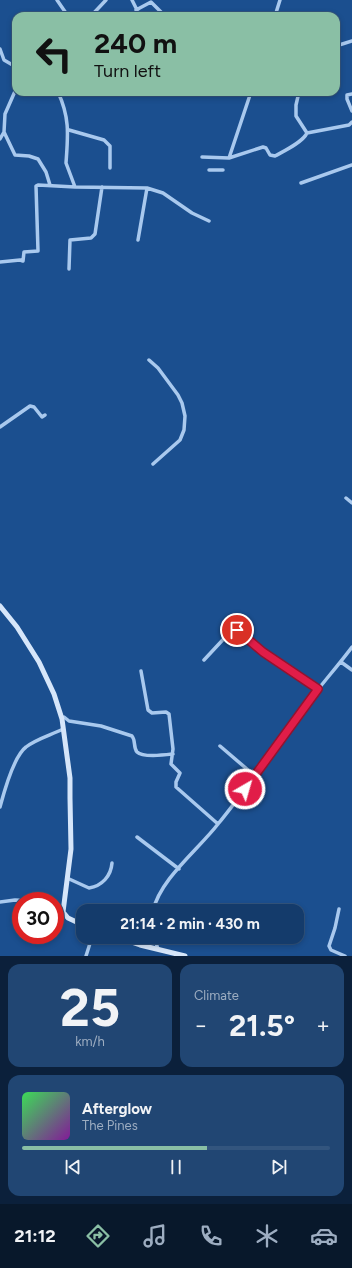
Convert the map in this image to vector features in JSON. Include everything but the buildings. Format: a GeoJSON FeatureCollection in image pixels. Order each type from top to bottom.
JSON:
{"type":"FeatureCollection","features":[{"type":"Feature","properties":{"kind":"main road"},"geometry":{"type":"LineString","coordinates":[[0,606],[23,636],[47,678],[62,719],[70,778],[71,849],[64,904]]}},
{"type":"Feature","properties":{"kind":"main road"},"geometry":{"type":"LineString","coordinates":[[64,913],[68,918],[76,922]]}},
{"type":"Feature","properties":{"kind":"main road"},"geometry":{"type":"LineString","coordinates":[[141,944],[186,956]]}},
{"type":"Feature","properties":{"kind":"street"},"geometry":{"type":"LineString","coordinates":[[57,0],[65,12]]}},
{"type":"Feature","properties":{"kind":"street"},"geometry":{"type":"LineString","coordinates":[[96,12],[106,0]]}},
{"type":"Feature","properties":{"kind":"street"},"geometry":{"type":"LineString","coordinates":[[132,0],[136,10],[151,2],[161,12]]}},
{"type":"Feature","properties":{"kind":"street"},"geometry":{"type":"LineString","coordinates":[[276,12],[280,0]]}},
{"type":"Feature","properties":{"kind":"street"},"geometry":{"type":"LineString","coordinates":[[340,45],[352,41]]}},
{"type":"Feature","properties":{"kind":"street"},"geometry":{"type":"LineString","coordinates":[[0,49],[4,60],[12,65]]}},
{"type":"Feature","properties":{"kind":"street"},"geometry":{"type":"LineString","coordinates":[[352,94],[347,95],[352,111]]}},
{"type":"Feature","properties":{"kind":"street"},"geometry":{"type":"LineString","coordinates":[[0,139],[4,132],[5,114],[13,96]]}},
{"type":"Feature","properties":{"kind":"street"},"geometry":{"type":"LineString","coordinates":[[59,96],[65,111],[69,130],[66,163],[75,187]]}},
{"type":"Feature","properties":{"kind":"street"},"geometry":{"type":"LineString","coordinates":[[229,158],[250,96]]}},
{"type":"Feature","properties":{"kind":"street"},"geometry":{"type":"LineString","coordinates":[[298,96],[296,116],[307,133]]}},
{"type":"Feature","properties":{"kind":"street"},"geometry":{"type":"LineString","coordinates":[[202,157],[229,158],[263,147],[266,148],[270,155],[275,156],[304,138],[307,133],[349,125],[352,122]]}},
{"type":"Feature","properties":{"kind":"street"},"geometry":{"type":"LineString","coordinates":[[69,130],[104,140],[110,146],[110,168]]}},
{"type":"Feature","properties":{"kind":"street"},"geometry":{"type":"LineString","coordinates":[[4,132],[15,155],[29,156],[38,159],[46,172],[50,186]]}},
{"type":"Feature","properties":{"kind":"street"},"geometry":{"type":"LineString","coordinates":[[301,182],[352,165]]}},
{"type":"Feature","properties":{"kind":"street"},"geometry":{"type":"LineString","coordinates":[[209,170],[223,170]]}},
{"type":"Feature","properties":{"kind":"street"},"geometry":{"type":"LineString","coordinates":[[0,262],[23,261],[24,252],[38,251],[36,186],[38,185],[148,188],[163,193],[192,213],[209,221]]}},
{"type":"Feature","properties":{"kind":"street"},"geometry":{"type":"LineString","coordinates":[[69,269],[70,240],[91,238],[95,234],[102,187]]}},
{"type":"Feature","properties":{"kind":"street"},"geometry":{"type":"LineString","coordinates":[[138,240],[148,188]]}},
{"type":"Feature","properties":{"kind":"street"},"geometry":{"type":"LineString","coordinates":[[149,360],[158,368],[178,395],[182,403],[185,416],[184,430],[180,440],[153,464]]}},
{"type":"Feature","properties":{"kind":"street"},"geometry":{"type":"LineString","coordinates":[[0,426],[30,406],[34,408],[41,416],[45,416]]}},
{"type":"Feature","properties":{"kind":"street"},"geometry":{"type":"LineString","coordinates":[[346,498],[352,503]]}},
{"type":"Feature","properties":{"kind":"street"},"geometry":{"type":"LineString","coordinates":[[204,660],[231,631],[235,629],[263,652],[318,689]]}},
{"type":"Feature","properties":{"kind":"street"},"geometry":{"type":"LineString","coordinates":[[156,904],[160,892],[178,869],[218,824],[318,689],[352,647]]}},
{"type":"Feature","properties":{"kind":"street"},"geometry":{"type":"LineString","coordinates":[[341,662],[352,670]]}},
{"type":"Feature","properties":{"kind":"street"},"geometry":{"type":"LineString","coordinates":[[141,670],[148,710],[152,713],[166,712],[169,714],[173,754],[171,764],[180,773],[176,782],[176,787],[218,824]]}},
{"type":"Feature","properties":{"kind":"street"},"geometry":{"type":"LineString","coordinates":[[64,717],[69,721],[101,726],[132,736],[135,749],[140,754],[146,756],[173,754]]}},
{"type":"Feature","properties":{"kind":"street"},"geometry":{"type":"LineString","coordinates":[[0,807],[13,765],[21,752],[28,746],[63,729]]}},
{"type":"Feature","properties":{"kind":"street"},"geometry":{"type":"LineString","coordinates":[[220,746],[255,776]]}},
{"type":"Feature","properties":{"kind":"street"},"geometry":{"type":"LineString","coordinates":[[137,837],[178,869]]}},
{"type":"Feature","properties":{"kind":"street"},"geometry":{"type":"LineString","coordinates":[[67,878],[82,886],[92,888],[104,882],[109,876],[112,870],[112,863]]}},
{"type":"Feature","properties":{"kind":"street"},"geometry":{"type":"LineString","coordinates":[[0,902],[12,900]]}},
{"type":"Feature","properties":{"kind":"street"},"geometry":{"type":"LineString","coordinates":[[339,909],[329,946],[331,950],[345,956]]}},
{"type":"Feature","properties":{"kind":"street"},"geometry":{"type":"LineString","coordinates":[[86,956],[90,944]]}},
{"type":"Feature","properties":{"kind":"street"},"geometry":{"type":"LineString","coordinates":[[156,944],[158,949]]}},
{"type":"Feature","properties":{"kind":"route"},"geometry":{"type":"LineString","coordinates":[[237,630],[263,652],[318,689],[245,789]]}}]}
